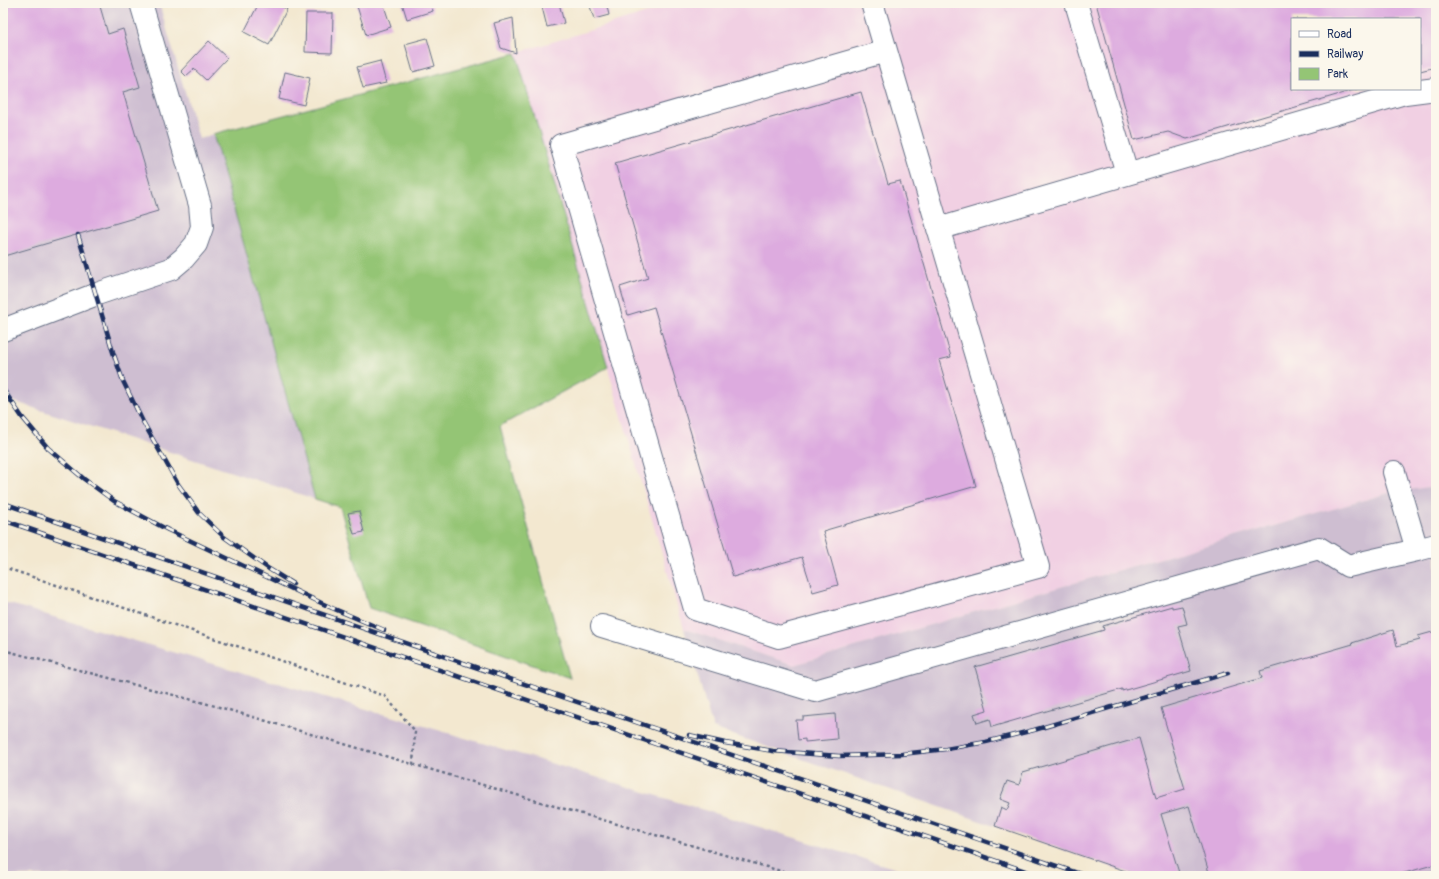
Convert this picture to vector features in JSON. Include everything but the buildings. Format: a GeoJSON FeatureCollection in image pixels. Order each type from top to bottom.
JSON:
{"type":"FeatureCollection","features":[{"type":"Feature","properties":{"kind":"lane"},"geometry":{"type":"LineString","coordinates":[[3,330],[97,294],[171,268],[184,258],[196,244],[202,227],[200,205],[141,3]]}},
{"type":"Feature","properties":{"kind":"lane"},"geometry":{"type":"LineString","coordinates":[[872,3],[1038,567],[779,637],[695,609],[561,144],[886,51]]}},
{"type":"Feature","properties":{"kind":"lane"},"geometry":{"type":"LineString","coordinates":[[1076,3],[1127,173]]}},
{"type":"Feature","properties":{"kind":"lane"},"geometry":{"type":"LineString","coordinates":[[938,229],[1405,93],[1436,89]]}},
{"type":"Feature","properties":{"kind":"lane"},"geometry":{"type":"LineString","coordinates":[[602,626],[815,691],[1319,548],[1348,566],[1426,547],[1394,472]]}},
{"type":"Feature","properties":{"kind":"path"},"geometry":{"type":"LineString","coordinates":[[3,568],[384,696],[415,731],[413,765]]}},
{"type":"Feature","properties":{"kind":"path"},"geometry":{"type":"LineString","coordinates":[[3,650],[219,708],[798,876]]}},
{"type":"Feature","properties":{"kind":"shaded area"},"geometry":{"type":"Polygon","coordinates":[[[3,3],[159,3],[199,139],[213,134],[315,499],[3,398],[3,3]]]}},
{"type":"Feature","properties":{"kind":"shaded area"},"geometry":{"type":"Polygon","coordinates":[[[680,3],[1436,3],[1436,486],[1389,493],[794,665],[684,629],[516,53],[680,3]]]}},
{"type":"Feature","properties":{"kind":"shaded area"},"geometry":{"type":"Polygon","coordinates":[[[1436,486],[1436,876],[1138,876],[713,728],[684,629],[794,665],[1389,493],[1436,486]]]}},
{"type":"Feature","properties":{"kind":"shaded area"},"geometry":{"type":"Polygon","coordinates":[[[3,602],[550,763],[920,876],[3,876],[3,602]]]}},
{"type":"Feature","properties":{"kind":"green space"},"geometry":{"type":"Polygon","coordinates":[[[516,53],[608,367],[500,426],[570,678],[369,608],[340,507],[315,499],[213,134],[516,53]]]}},
{"type":"Feature","properties":{"kind":"railway"},"geometry":{"type":"LineString","coordinates":[[78,235],[123,381],[142,420],[178,484],[199,513],[224,537],[293,584]]}},
{"type":"Feature","properties":{"kind":"railway"},"geometry":{"type":"LineString","coordinates":[[3,389],[22,417],[48,448],[84,479],[114,501],[168,530],[332,608],[384,630]]}},
{"type":"Feature","properties":{"kind":"railway"},"geometry":{"type":"LineString","coordinates":[[3,503],[443,656],[1086,876]]}},
{"type":"Feature","properties":{"kind":"railway"},"geometry":{"type":"LineString","coordinates":[[3,520],[1040,876]]}},
{"type":"Feature","properties":{"kind":"railway"},"geometry":{"type":"LineString","coordinates":[[689,735],[773,751],[839,756],[902,754],[946,749],[986,742],[1034,730],[1228,673]]}}]}
